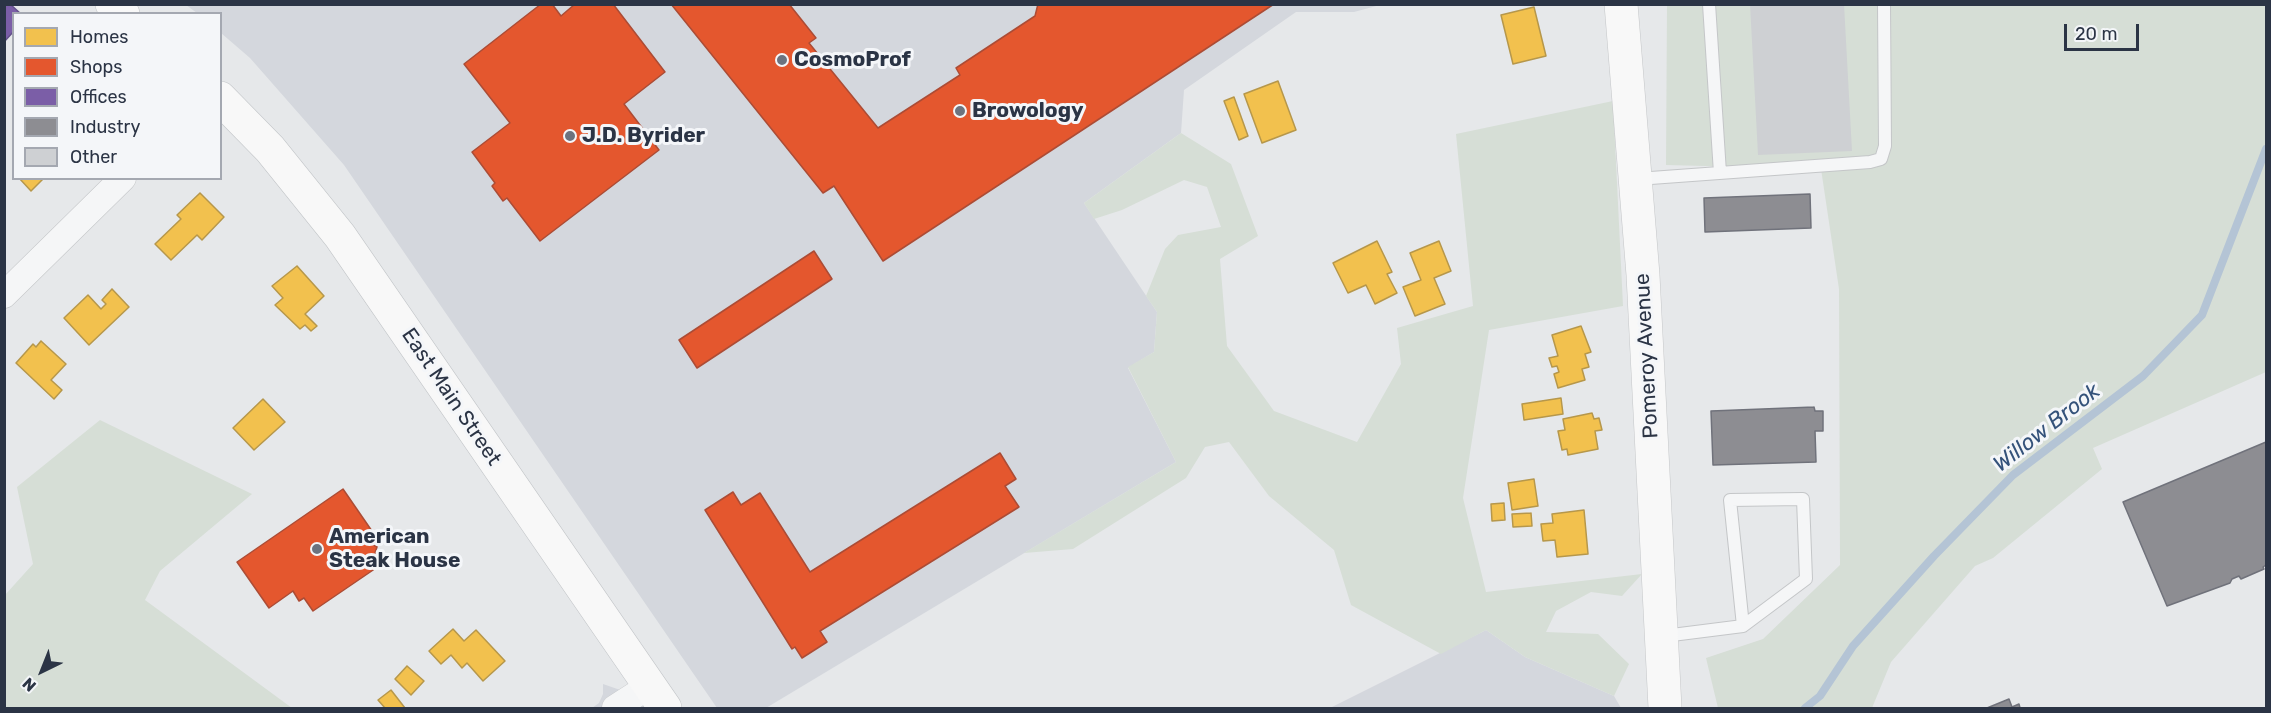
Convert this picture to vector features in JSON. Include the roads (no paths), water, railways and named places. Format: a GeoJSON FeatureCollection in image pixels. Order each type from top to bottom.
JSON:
{"type":"FeatureCollection","features":[{"type":"Feature","properties":{"kind":"main road","name":"Pomeroy Avenue"},"geometry":{"type":"LineString","coordinates":[[1621,4],[1643,275],[1665,708]]}},
{"type":"Feature","properties":{"kind":"main road","name":"East Main Street"},"geometry":{"type":"LineString","coordinates":[[222,102],[289,171],[346,244],[657,697]]}},
{"type":"Feature","properties":{"kind":"street"},"geometry":{"type":"LineString","coordinates":[[4,295],[121,180]]}},
{"type":"Feature","properties":{"kind":"street"},"geometry":{"type":"LineString","coordinates":[[615,708],[657,697]]}},
{"type":"Feature","properties":{"kind":"lane"},"geometry":{"type":"LineString","coordinates":[[1709,4],[1720,173]]}},
{"type":"Feature","properties":{"kind":"lane"},"geometry":{"type":"LineString","coordinates":[[1635,179],[1870,162],[1881,159],[1886,146],[1884,4]]}},
{"type":"Feature","properties":{"kind":"lane"},"geometry":{"type":"LineString","coordinates":[[1662,637],[1743,626],[1806,579],[1803,499],[1730,500],[1743,626]]}},
{"type":"Feature","properties":{"kind":"waterway","name":"Willow Brook"},"geometry":{"type":"LineString","coordinates":[[1805,708],[1820,696],[1853,646],[1934,556],[2013,475],[2143,376],[2202,315],[2266,149]]}},
{"type":"Feature","properties":{"kind":"place","name":"CosmoProf"},"geometry":{"type":"Point","coordinates":[782,60]}},
{"type":"Feature","properties":{"kind":"place","name":"Browology"},"geometry":{"type":"Point","coordinates":[960,111]}},
{"type":"Feature","properties":{"kind":"place","name":"J.D. Byrider"},"geometry":{"type":"Point","coordinates":[570,136]}},
{"type":"Feature","properties":{"kind":"place","name":"American Steak House"},"geometry":{"type":"Point","coordinates":[317,549]}}]}
